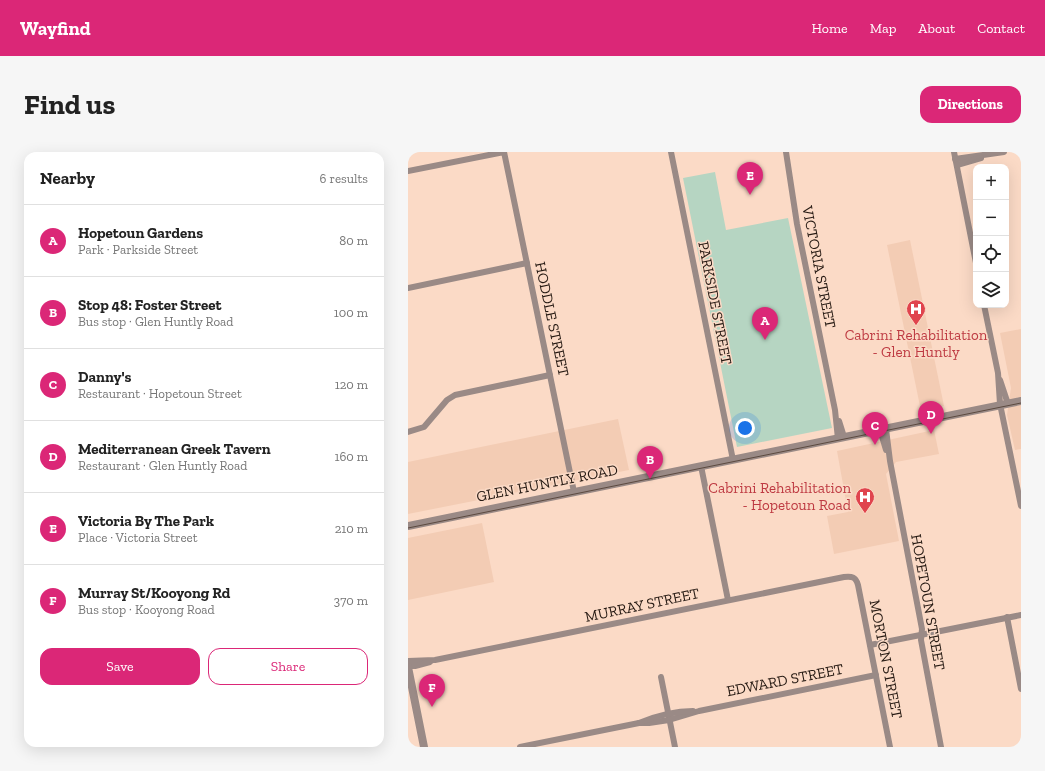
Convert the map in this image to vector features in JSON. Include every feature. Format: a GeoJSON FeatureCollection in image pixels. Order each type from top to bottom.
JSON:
{"type":"FeatureCollection","features":[{"type":"Feature","properties":{"kind":"street"},"geometry":{"type":"LineString","coordinates":[[408,171],[504,152]]}},
{"type":"Feature","properties":{"kind":"street","name":"HODDLE STREET"},"geometry":{"type":"LineString","coordinates":[[504,152],[574,492]]}},
{"type":"Feature","properties":{"kind":"street","name":"PARKSIDE STREET"},"geometry":{"type":"LineString","coordinates":[[671,152],[733,460]]}},
{"type":"Feature","properties":{"kind":"street","name":"VICTORIA STREET"},"geometry":{"type":"LineString","coordinates":[[786,152],[797,224],[841,438]]}},
{"type":"Feature","properties":{"kind":"street"},"geometry":{"type":"LineString","coordinates":[[973,248],[955,155],[992,154],[1004,152]]}},
{"type":"Feature","properties":{"kind":"street"},"geometry":{"type":"LineString","coordinates":[[957,166],[992,154]]}},
{"type":"Feature","properties":{"kind":"street"},"geometry":{"type":"LineString","coordinates":[[408,288],[527,263]]}},
{"type":"Feature","properties":{"kind":"street"},"geometry":{"type":"LineString","coordinates":[[985,308],[998,373],[1006,394],[1004,405],[1021,506]]}},
{"type":"Feature","properties":{"kind":"street"},"geometry":{"type":"LineString","coordinates":[[408,432],[424,427],[447,400],[455,395],[550,375]]}},
{"type":"Feature","properties":{"kind":"street","name":"GLEN HUNTLY ROAD"},"geometry":{"type":"LineString","coordinates":[[408,526],[1021,401]]}},
{"type":"Feature","properties":{"kind":"street","name":"HOPETOUN STREET"},"geometry":{"type":"LineString","coordinates":[[883,429],[922,629],[921,640],[942,747]]}},
{"type":"Feature","properties":{"kind":"street"},"geometry":{"type":"LineString","coordinates":[[701,466],[728,600]]}},
{"type":"Feature","properties":{"kind":"street","name":"MURRAY STREET"},"geometry":{"type":"LineString","coordinates":[[408,666],[844,577],[854,578]]}},
{"type":"Feature","properties":{"kind":"street","name":"MORTON STREET"},"geometry":{"type":"LineString","coordinates":[[854,578],[857,582],[890,747]]}},
{"type":"Feature","properties":{"kind":"street"},"geometry":{"type":"LineString","coordinates":[[870,645],[1021,614]]}},
{"type":"Feature","properties":{"kind":"street"},"geometry":{"type":"LineString","coordinates":[[1007,618],[1021,689]]}},
{"type":"Feature","properties":{"kind":"street","name":"MURRAY STREET"},"geometry":{"type":"LineString","coordinates":[[408,661],[435,660]]}},
{"type":"Feature","properties":{"kind":"street"},"geometry":{"type":"LineString","coordinates":[[408,666],[424,747]]}},
{"type":"Feature","properties":{"kind":"street","name":"EDWARD STREET"},"geometry":{"type":"LineString","coordinates":[[520,747],[639,723],[649,723],[686,711],[699,711],[876,676]]}},
{"type":"Feature","properties":{"kind":"street"},"geometry":{"type":"LineString","coordinates":[[661,677],[674,747]]}},
{"type":"Feature","properties":{"kind":"shaded area","name":"Cabrini Rehabilitation - Glen Huntly"},"geometry":{"type":"Polygon","coordinates":[[[910,240],[944,406],[921,411],[887,245],[910,240]]]}},
{"type":"Feature","properties":{"kind":"shaded area"},"geometry":{"type":"Polygon","coordinates":[[[1021,329],[1021,449],[1015,450],[1007,415],[1011,388],[1000,333],[1021,329]]]}},
{"type":"Feature","properties":{"kind":"shaded area"},"geometry":{"type":"Polygon","coordinates":[[[618,419],[629,470],[408,514],[408,462],[618,419]]]}},
{"type":"Feature","properties":{"kind":"shaded area"},"geometry":{"type":"Polygon","coordinates":[[[934,430],[939,454],[896,462],[886,474],[899,541],[834,554],[827,516],[848,512],[837,451],[934,430]]]}},
{"type":"Feature","properties":{"kind":"shaded area"},"geometry":{"type":"Polygon","coordinates":[[[482,523],[494,582],[408,600],[408,538],[482,523]]]}},
{"type":"Feature","properties":{"kind":"green space"},"geometry":{"type":"Polygon","coordinates":[[[715,172],[726,230],[788,218],[832,428],[737,447],[683,178],[715,172]]]}},
{"type":"Feature","properties":{"kind":"tram line"},"geometry":{"type":"LineString","coordinates":[[408,528],[1021,403]]}},
{"type":"Feature","properties":{"kind":"place","name":"Victoria By The Park"},"geometry":{"type":"Point","coordinates":[750,195]}},
{"type":"Feature","properties":{"kind":"place","name":"Cabrini Rehabilitation - Glen Huntly"},"geometry":{"type":"Point","coordinates":[916,326]}},
{"type":"Feature","properties":{"kind":"place","name":"Hopetoun Gardens"},"geometry":{"type":"Point","coordinates":[765,340]}},
{"type":"Feature","properties":{"kind":"place","name":"Mediterranean Greek Tavern"},"geometry":{"type":"Point","coordinates":[931,434]}},
{"type":"Feature","properties":{"kind":"place","name":"Danny's"},"geometry":{"type":"Point","coordinates":[875,445]}},
{"type":"Feature","properties":{"kind":"place","name":"Stop 48: Foster Street"},"geometry":{"type":"Point","coordinates":[650,479]}},
{"type":"Feature","properties":{"kind":"place","name":"Cabrini Rehabilitation - Hopetoun Road"},"geometry":{"type":"Point","coordinates":[865,514]}},
{"type":"Feature","properties":{"kind":"place","name":"Murray St/Kooyong Rd"},"geometry":{"type":"Point","coordinates":[432,707]}}]}
